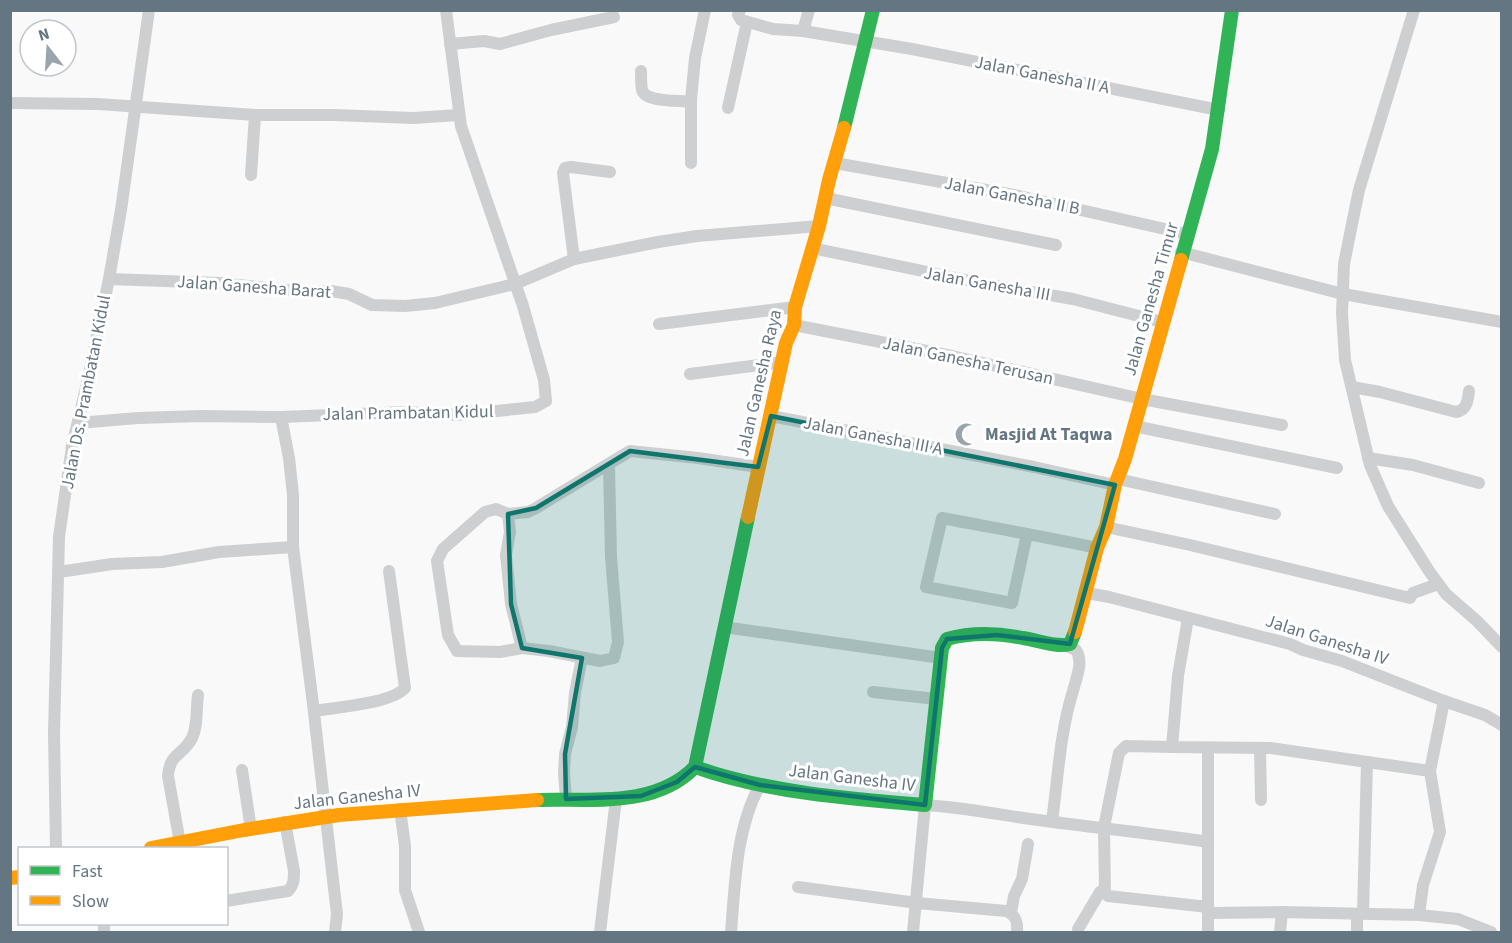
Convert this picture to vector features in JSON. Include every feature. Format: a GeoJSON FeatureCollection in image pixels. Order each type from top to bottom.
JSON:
{"type":"FeatureCollection","features":[{"type":"Feature","properties":{"kind":"street","name":"Jalan Ds. Prambatan Kidul"},"geometry":{"type":"LineString","coordinates":[[56,847],[54,689],[59,537],[72,446],[109,279],[149,10]]}},
{"type":"Feature","properties":{"kind":"street","name":"Jalan Prambatan Kidul"},"geometry":{"type":"LineString","coordinates":[[78,423],[237,415],[281,417],[407,412],[458,415],[536,407],[544,404],[547,394],[544,380],[515,284],[474,169],[458,115],[446,10]]}},
{"type":"Feature","properties":{"kind":"street"},"geometry":{"type":"LineString","coordinates":[[691,163],[691,102],[695,58],[705,10]]}},
{"type":"Feature","properties":{"kind":"street"},"geometry":{"type":"LineString","coordinates":[[728,108],[747,22],[739,18],[740,10]]}},
{"type":"Feature","properties":{"kind":"street"},"geometry":{"type":"LineString","coordinates":[[803,31],[809,10]]}},
{"type":"Feature","properties":{"kind":"street","name":"Jalan Ganesha Raya"},"geometry":{"type":"LineString","coordinates":[[694,767],[782,362],[794,325],[795,308],[819,226],[873,10]]}},
{"type":"Feature","properties":{"kind":"street","name":"Jalan Ganesha Timur"},"geometry":{"type":"LineString","coordinates":[[1087,593],[1097,548],[1106,527],[1116,482],[1142,399],[1181,252],[1209,159],[1219,110],[1232,10]]}},
{"type":"Feature","properties":{"kind":"street"},"geometry":{"type":"LineString","coordinates":[[1414,10],[1359,190],[1344,264],[1343,333],[1346,360],[1368,458],[1388,506],[1446,594],[1502,647]]}},
{"type":"Feature","properties":{"kind":"street"},"geometry":{"type":"LineString","coordinates":[[450,44],[476,41],[500,44],[551,30],[614,17]]}},
{"type":"Feature","properties":{"kind":"street","name":"Jalan Ganesha II A"},"geometry":{"type":"LineString","coordinates":[[747,22],[772,29],[803,31],[865,42],[1219,110]]}},
{"type":"Feature","properties":{"kind":"street"},"geometry":{"type":"LineString","coordinates":[[641,71],[642,91],[646,96],[691,102]]}},
{"type":"Feature","properties":{"kind":"street"},"geometry":{"type":"LineString","coordinates":[[10,103],[98,104],[255,115],[413,118],[458,115]]}},
{"type":"Feature","properties":{"kind":"street"},"geometry":{"type":"LineString","coordinates":[[251,174],[255,115]]}},
{"type":"Feature","properties":{"kind":"street","name":"Jalan Ganesha II B"},"geometry":{"type":"LineString","coordinates":[[835,164],[1014,195],[1187,234]]}},
{"type":"Feature","properties":{"kind":"street"},"geometry":{"type":"LineString","coordinates":[[574,259],[563,173],[565,168],[610,171]]}},
{"type":"Feature","properties":{"kind":"street"},"geometry":{"type":"LineString","coordinates":[[825,198],[1056,245]]}},
{"type":"Feature","properties":{"kind":"street","name":"Jalan Ganesha Barat"},"geometry":{"type":"LineString","coordinates":[[109,279],[220,283],[297,291],[331,291],[349,294],[372,305],[405,306],[435,303],[515,284],[574,259],[697,236],[819,226]]}},
{"type":"Feature","properties":{"kind":"street","name":"Jalan Ganesha III"},"geometry":{"type":"LineString","coordinates":[[812,248],[1073,300],[1162,322]]}},
{"type":"Feature","properties":{"kind":"street"},"geometry":{"type":"LineString","coordinates":[[1181,252],[1343,294],[1502,322]]}},
{"type":"Feature","properties":{"kind":"street"},"geometry":{"type":"LineString","coordinates":[[659,324],[795,308]]}},
{"type":"Feature","properties":{"kind":"street","name":"Jalan Ganesha Terusan"},"geometry":{"type":"LineString","coordinates":[[794,325],[952,356],[1142,399],[1282,425]]}},
{"type":"Feature","properties":{"kind":"street"},"geometry":{"type":"LineString","coordinates":[[690,374],[782,362]]}},
{"type":"Feature","properties":{"kind":"street"},"geometry":{"type":"LineString","coordinates":[[1352,387],[1456,412],[1466,405],[1469,391]]}},
{"type":"Feature","properties":{"kind":"street","name":"Jalan Ganesha III A"},"geometry":{"type":"LineString","coordinates":[[771,416],[1275,514]]}},
{"type":"Feature","properties":{"kind":"street"},"geometry":{"type":"LineString","coordinates":[[281,417],[293,495],[292,547],[314,711],[337,914],[335,933]]}},
{"type":"Feature","properties":{"kind":"street"},"geometry":{"type":"LineString","coordinates":[[1134,426],[1337,468]]}},
{"type":"Feature","properties":{"kind":"street"},"geometry":{"type":"LineString","coordinates":[[609,465],[611,557],[618,642],[618,650],[614,658],[609,660],[582,658],[522,648],[500,652],[457,651],[448,635],[437,561],[443,549],[485,512],[496,509],[508,514],[528,512],[630,451],[758,467]]}},
{"type":"Feature","properties":{"kind":"street"},"geometry":{"type":"LineString","coordinates":[[1368,458],[1413,465],[1479,483]]}},
{"type":"Feature","properties":{"kind":"street"},"geometry":{"type":"LineString","coordinates":[[508,514],[510,532],[506,555],[511,604],[522,648]]}},
{"type":"Feature","properties":{"kind":"street"},"geometry":{"type":"LineString","coordinates":[[1027,534],[1012,603],[926,587],[942,518],[1027,534],[1097,548]]}},
{"type":"Feature","properties":{"kind":"street"},"geometry":{"type":"LineString","coordinates":[[1106,527],[1410,598],[1413,593],[1438,584]]}},
{"type":"Feature","properties":{"kind":"street"},"geometry":{"type":"LineString","coordinates":[[59,572],[112,564],[162,562],[219,552],[292,547]]}},
{"type":"Feature","properties":{"kind":"street"},"geometry":{"type":"LineString","coordinates":[[314,711],[380,700],[398,694],[405,688],[389,572]]}},
{"type":"Feature","properties":{"kind":"street"},"geometry":{"type":"LineString","coordinates":[[1067,646],[1072,641],[1087,593]]}},
{"type":"Feature","properties":{"kind":"street","name":"Jalan Ganesha IV"},"geometry":{"type":"LineString","coordinates":[[1087,593],[1290,644],[1342,661],[1485,715],[1502,725]]}},
{"type":"Feature","properties":{"kind":"street"},"geometry":{"type":"LineString","coordinates":[[1172,747],[1178,676],[1188,618]]}},
{"type":"Feature","properties":{"kind":"street"},"geometry":{"type":"LineString","coordinates":[[724,627],[940,658],[947,639],[964,634],[997,635],[1067,646],[1076,650],[1080,661],[1063,739],[1052,821]]}},
{"type":"Feature","properties":{"kind":"street"},"geometry":{"type":"LineString","coordinates":[[566,799],[565,754],[572,727],[575,693],[582,658]]}},
{"type":"Feature","properties":{"kind":"street","name":"Jalan Ganesha IV"},"geometry":{"type":"LineString","coordinates":[[161,847],[326,815],[642,796],[661,790],[687,775],[694,767],[759,785],[925,805],[940,658]]}},
{"type":"Feature","properties":{"kind":"street"},"geometry":{"type":"LineString","coordinates":[[873,692],[936,699]]}},
{"type":"Feature","properties":{"kind":"street"},"geometry":{"type":"LineString","coordinates":[[180,843],[168,769],[173,758],[185,748],[192,738],[196,726],[198,695]]}},
{"type":"Feature","properties":{"kind":"street"},"geometry":{"type":"LineString","coordinates":[[1419,915],[1423,885],[1440,832],[1430,771],[1444,701]]}},
{"type":"Feature","properties":{"kind":"street"},"geometry":{"type":"LineString","coordinates":[[1430,771],[1260,748],[1131,746],[1119,753],[1104,827],[1104,889],[1108,896],[1208,910],[1419,915],[1458,919],[1491,933]]}},
{"type":"Feature","properties":{"kind":"street"},"geometry":{"type":"LineString","coordinates":[[1208,747],[1208,933]]}},
{"type":"Feature","properties":{"kind":"street"},"geometry":{"type":"LineString","coordinates":[[1260,748],[1261,800]]}},
{"type":"Feature","properties":{"kind":"street"},"geometry":{"type":"LineString","coordinates":[[1357,933],[1360,913],[1367,762]]}},
{"type":"Feature","properties":{"kind":"street"},"geometry":{"type":"LineString","coordinates":[[242,770],[251,829]]}},
{"type":"Feature","properties":{"kind":"street"},"geometry":{"type":"LineString","coordinates":[[731,933],[742,837],[753,796],[759,785]]}},
{"type":"Feature","properties":{"kind":"street"},"geometry":{"type":"LineString","coordinates":[[600,933],[616,799]]}},
{"type":"Feature","properties":{"kind":"street"},"geometry":{"type":"LineString","coordinates":[[913,933],[925,805],[1208,842]]}},
{"type":"Feature","properties":{"kind":"street"},"geometry":{"type":"LineString","coordinates":[[400,809],[405,846],[405,890],[419,933]]}},
{"type":"Feature","properties":{"kind":"street"},"geometry":{"type":"LineString","coordinates":[[228,901],[291,889],[294,871],[285,822]]}},
{"type":"Feature","properties":{"kind":"street"},"geometry":{"type":"LineString","coordinates":[[1011,913],[1014,896],[1022,879],[1028,844]]}},
{"type":"Feature","properties":{"kind":"street"},"geometry":{"type":"LineString","coordinates":[[798,887],[1011,913],[1017,920],[1017,933]]}},
{"type":"Feature","properties":{"kind":"street"},"geometry":{"type":"LineString","coordinates":[[1078,929],[1104,889]]}},
{"type":"Feature","properties":{"kind":"street"},"geometry":{"type":"LineString","coordinates":[[1280,933],[1282,912]]}},
{"type":"Feature","properties":{"kind":"highlighted area"},"geometry":{"type":"Polygon","coordinates":[[[771,416],[1115,485],[1070,644],[997,635],[947,639],[942,648],[925,805],[760,785],[695,767],[677,782],[641,796],[566,799],[565,754],[582,658],[522,648],[511,604],[508,514],[536,508],[630,451],[758,467],[771,416]]]}},
{"type":"Feature","properties":{"kind":"traffic: fast"},"geometry":{"type":"LineString","coordinates":[[844,128],[873,10]]}},
{"type":"Feature","properties":{"kind":"traffic: fast"},"geometry":{"type":"LineString","coordinates":[[1181,260],[1212,149],[1232,10]]}},
{"type":"Feature","properties":{"kind":"traffic: fast"},"geometry":{"type":"LineString","coordinates":[[537,800],[599,800],[641,795],[660,790],[679,780],[695,767],[748,517]]}},
{"type":"Feature","properties":{"kind":"traffic: fast"},"geometry":{"type":"LineString","coordinates":[[695,767],[750,783],[808,793],[925,805],[942,648],[947,639],[975,634],[994,634],[1065,645],[1070,644],[1075,632]]}},
{"type":"Feature","properties":{"kind":"traffic: slow"},"geometry":{"type":"LineString","coordinates":[[748,517],[786,343],[794,325],[795,307],[844,128]]}},
{"type":"Feature","properties":{"kind":"traffic: slow"},"geometry":{"type":"LineString","coordinates":[[1075,632],[1097,548],[1106,527],[1115,485],[1125,459],[1181,260]]}},
{"type":"Feature","properties":{"kind":"traffic: slow"},"geometry":{"type":"LineString","coordinates":[[156,847],[339,815],[537,800]]}},
{"type":"Feature","properties":{"kind":"traffic: slow"},"geometry":{"type":"LineString","coordinates":[[10,878],[18,877]]}},
{"type":"Feature","properties":{"kind":"place","name":"Masjid At Taqwa"},"geometry":{"type":"Point","coordinates":[967,434]}}]}
